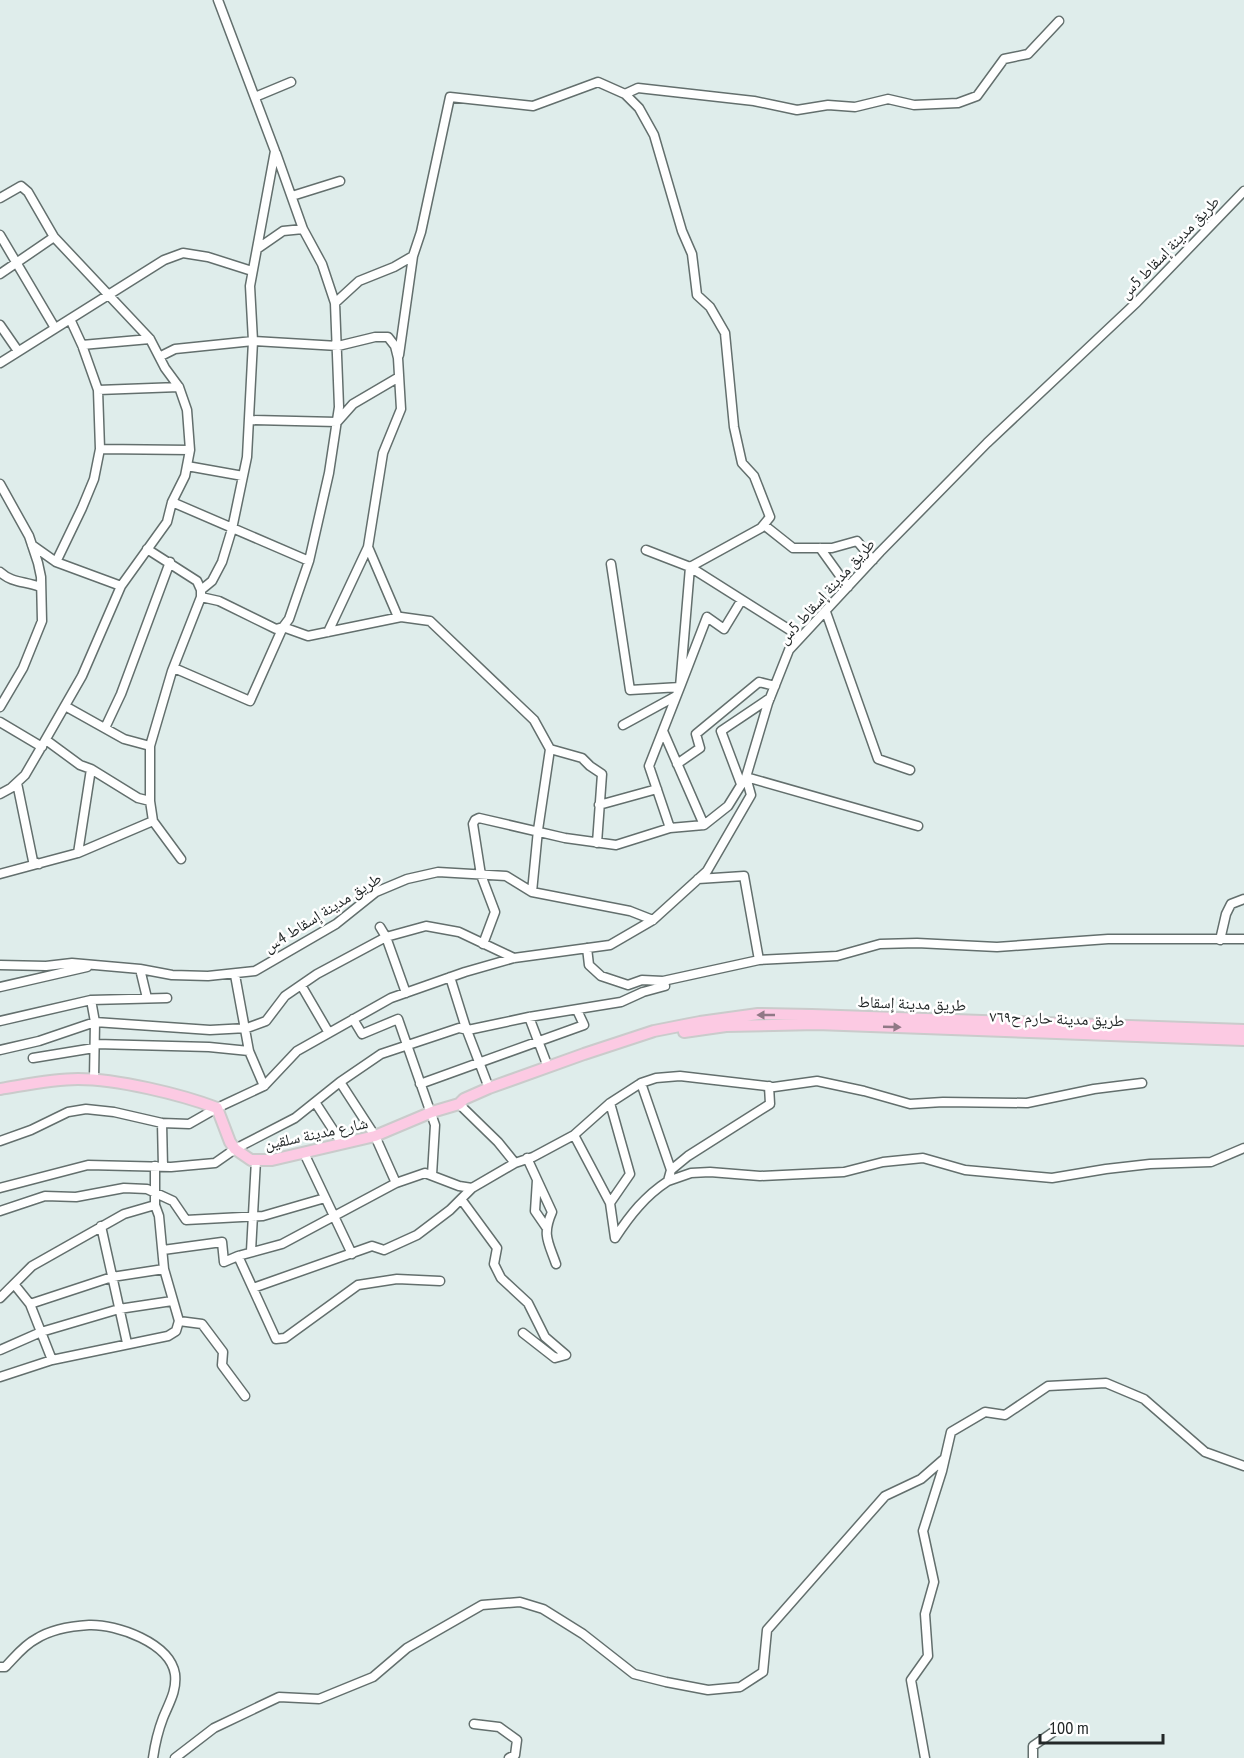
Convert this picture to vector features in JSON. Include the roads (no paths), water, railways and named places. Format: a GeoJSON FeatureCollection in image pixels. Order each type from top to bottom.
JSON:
{"type":"FeatureCollection","features":[{"type":"Feature","properties":{"kind":"main road","name":"طريق مدينة إسقاط"},"geometry":{"type":"LineString","coordinates":[[584,1054],[654,1032],[700,1022],[758,1014],[1244,1030]]}},
{"type":"Feature","properties":{"kind":"main road","name":"طريق مدينة حارم ح٧٦٩"},"geometry":{"type":"LineString","coordinates":[[584,1054],[658,1035],[726,1026],[794,1024],[1244,1040]]}},
{"type":"Feature","properties":{"kind":"main road","name":"شارع مدينة سلقين"},"geometry":{"type":"LineString","coordinates":[[235,1149],[251,1160],[272,1160],[341,1142],[375,1136],[432,1112],[459,1104],[464,1099],[489,1088],[584,1054]]}},
{"type":"Feature","properties":{"kind":"main road"},"geometry":{"type":"LineString","coordinates":[[0,1089],[75,1079],[94,1079],[192,1099],[217,1108],[235,1149]]}},
{"type":"Feature","properties":{"kind":"street"},"geometry":{"type":"LineString","coordinates":[[174,668],[250,701],[288,619],[309,561],[339,408],[335,303],[322,264],[303,228],[218,0]]}},
{"type":"Feature","properties":{"kind":"street"},"geometry":{"type":"LineString","coordinates":[[625,94],[638,87],[754,101],[797,110],[828,105],[855,107],[888,99],[914,105],[958,104],[976,96],[1004,59],[1028,54],[1059,21]]}},
{"type":"Feature","properties":{"kind":"street"},"geometry":{"type":"LineString","coordinates":[[255,98],[291,82]]}},
{"type":"Feature","properties":{"kind":"street"},"geometry":{"type":"LineString","coordinates":[[398,358],[413,256],[421,232],[450,98],[533,106],[598,82],[625,94],[639,108],[654,135],[682,231],[692,254],[697,295],[710,307],[725,333],[734,427],[742,463],[754,476],[770,517],[764,525],[690,567]]}},
{"type":"Feature","properties":{"kind":"street"},"geometry":{"type":"LineString","coordinates":[[181,859],[153,821],[150,801],[150,746],[174,668],[201,594],[212,581],[222,562],[232,529],[247,457],[253,341],[250,286],[276,151]]}},
{"type":"Feature","properties":{"kind":"street"},"geometry":{"type":"LineString","coordinates":[[292,196],[340,181]]}},
{"type":"Feature","properties":{"kind":"street"},"geometry":{"type":"LineString","coordinates":[[0,198],[21,186],[28,192],[54,237],[150,339],[165,368],[179,387],[187,410],[190,450],[187,466],[172,502],[167,522],[121,586],[82,676],[25,775],[0,794]]}},
{"type":"Feature","properties":{"kind":"street","name":"طريق مدينة إسقاط 5س"},"geometry":{"type":"LineString","coordinates":[[0,1141],[31,1130],[68,1112],[86,1109],[114,1112],[162,1124],[189,1124],[264,1086],[297,1051],[391,998],[514,958],[610,945],[653,920],[707,871],[751,795],[744,781],[770,698],[789,650],[987,443],[1137,302],[1244,191]]}},
{"type":"Feature","properties":{"kind":"street"},"geometry":{"type":"LineString","coordinates":[[257,249],[283,231],[303,228]]}},
{"type":"Feature","properties":{"kind":"street"},"geometry":{"type":"LineString","coordinates":[[0,235],[55,328]]}},
{"type":"Feature","properties":{"kind":"street"},"geometry":{"type":"LineString","coordinates":[[0,274],[54,237]]}},
{"type":"Feature","properties":{"kind":"street"},"geometry":{"type":"LineString","coordinates":[[0,363],[164,260],[183,253],[208,256],[252,271]]}},
{"type":"Feature","properties":{"kind":"street"},"geometry":{"type":"LineString","coordinates":[[335,303],[359,281],[394,267],[413,256]]}},
{"type":"Feature","properties":{"kind":"street"},"geometry":{"type":"LineString","coordinates":[[56,562],[82,508],[93,479],[100,449],[98,390],[70,319]]}},
{"type":"Feature","properties":{"kind":"street"},"geometry":{"type":"LineString","coordinates":[[0,326],[18,351]]}},
{"type":"Feature","properties":{"kind":"street"},"geometry":{"type":"LineString","coordinates":[[160,356],[175,350],[253,341],[338,346],[388,337],[395,346],[398,358],[400,409],[383,453],[368,547],[327,632]]}},
{"type":"Feature","properties":{"kind":"street"},"geometry":{"type":"LineString","coordinates":[[82,345],[150,339]]}},
{"type":"Feature","properties":{"kind":"street"},"geometry":{"type":"LineString","coordinates":[[249,420],[337,422],[353,405],[399,377]]}},
{"type":"Feature","properties":{"kind":"street"},"geometry":{"type":"LineString","coordinates":[[98,390],[179,387]]}},
{"type":"Feature","properties":{"kind":"street"},"geometry":{"type":"LineString","coordinates":[[100,449],[190,450]]}},
{"type":"Feature","properties":{"kind":"street"},"geometry":{"type":"LineString","coordinates":[[187,466],[243,476]]}},
{"type":"Feature","properties":{"kind":"street"},"geometry":{"type":"LineString","coordinates":[[0,484],[32,545],[41,577],[42,621],[23,668],[0,707]]}},
{"type":"Feature","properties":{"kind":"street"},"geometry":{"type":"LineString","coordinates":[[172,502],[309,561]]}},
{"type":"Feature","properties":{"kind":"street"},"geometry":{"type":"LineString","coordinates":[[764,525],[793,548],[832,548],[857,541],[873,560]]}},
{"type":"Feature","properties":{"kind":"street"},"geometry":{"type":"LineString","coordinates":[[32,545],[56,562],[121,586]]}},
{"type":"Feature","properties":{"kind":"street"},"geometry":{"type":"LineString","coordinates":[[368,547],[398,617]]}},
{"type":"Feature","properties":{"kind":"street"},"geometry":{"type":"LineString","coordinates":[[820,548],[848,587]]}},
{"type":"Feature","properties":{"kind":"street"},"geometry":{"type":"LineString","coordinates":[[147,549],[197,581],[201,594]]}},
{"type":"Feature","properties":{"kind":"street"},"geometry":{"type":"LineString","coordinates":[[646,550],[690,567],[801,637]]}},
{"type":"Feature","properties":{"kind":"street"},"geometry":{"type":"LineString","coordinates":[[105,728],[121,694],[170,562]]}},
{"type":"Feature","properties":{"kind":"street"},"geometry":{"type":"LineString","coordinates":[[611,564],[630,690],[680,687]]}},
{"type":"Feature","properties":{"kind":"street"},"geometry":{"type":"LineString","coordinates":[[680,687],[690,567]]}},
{"type":"Feature","properties":{"kind":"street"},"geometry":{"type":"LineString","coordinates":[[0,572],[9,579],[40,587]]}},
{"type":"Feature","properties":{"kind":"street"},"geometry":{"type":"LineString","coordinates":[[201,594],[276,629],[283,627],[308,636],[398,617],[430,621],[534,720],[550,749],[532,892]]}},
{"type":"Feature","properties":{"kind":"street"},"geometry":{"type":"LineString","coordinates":[[670,828],[649,766],[707,617],[724,629],[741,601]]}},
{"type":"Feature","properties":{"kind":"street"},"geometry":{"type":"LineString","coordinates":[[826,612],[878,759],[910,770]]}},
{"type":"Feature","properties":{"kind":"street"},"geometry":{"type":"LineString","coordinates":[[677,764],[700,748],[696,734],[759,682],[775,686]]}},
{"type":"Feature","properties":{"kind":"street"},"geometry":{"type":"LineString","coordinates":[[623,725],[676,696]]}},
{"type":"Feature","properties":{"kind":"street"},"geometry":{"type":"LineString","coordinates":[[744,781],[721,731],[770,698]]}},
{"type":"Feature","properties":{"kind":"street"},"geometry":{"type":"LineString","coordinates":[[65,706],[124,739],[150,746]]}},
{"type":"Feature","properties":{"kind":"street"},"geometry":{"type":"LineString","coordinates":[[0,722],[44,743],[138,798],[150,801]]}},
{"type":"Feature","properties":{"kind":"street"},"geometry":{"type":"LineString","coordinates":[[663,731],[704,825]]}},
{"type":"Feature","properties":{"kind":"street"},"geometry":{"type":"LineString","coordinates":[[550,749],[582,758],[602,774],[597,843]]}},
{"type":"Feature","properties":{"kind":"street"},"geometry":{"type":"LineString","coordinates":[[78,853],[91,769]]}},
{"type":"Feature","properties":{"kind":"street"},"geometry":{"type":"LineString","coordinates":[[483,944],[495,912],[481,875],[473,824],[475,820],[479,818],[496,820],[597,843],[616,845],[670,828],[704,825],[728,806],[744,781]]}},
{"type":"Feature","properties":{"kind":"street"},"geometry":{"type":"LineString","coordinates":[[744,781],[918,826]]}},
{"type":"Feature","properties":{"kind":"street"},"geometry":{"type":"LineString","coordinates":[[17,783],[33,861],[39,864]]}},
{"type":"Feature","properties":{"kind":"street"},"geometry":{"type":"LineString","coordinates":[[599,805],[657,789]]}},
{"type":"Feature","properties":{"kind":"street"},"geometry":{"type":"LineString","coordinates":[[0,874],[78,853],[153,821]]}},
{"type":"Feature","properties":{"kind":"street","name":"طريق مدينة إسقاط 4س"},"geometry":{"type":"LineString","coordinates":[[0,965],[46,966],[72,963],[140,969],[172,975],[235,975],[255,971],[336,924],[376,892],[407,879],[438,872],[506,876],[532,892],[630,911],[653,920]]}},
{"type":"Feature","properties":{"kind":"street"},"geometry":{"type":"LineString","coordinates":[[698,879],[744,876],[759,960]]}},
{"type":"Feature","properties":{"kind":"street"},"geometry":{"type":"LineString","coordinates":[[1220,940],[1226,914],[1231,904],[1244,899]]}},
{"type":"Feature","properties":{"kind":"street"},"geometry":{"type":"LineString","coordinates":[[0,1050],[39,1041],[95,1022],[210,1030],[245,1029],[266,1021],[285,996],[317,974],[386,937],[426,926],[459,932],[514,958]]}},
{"type":"Feature","properties":{"kind":"street"},"geometry":{"type":"LineString","coordinates":[[380,927],[386,937],[406,993]]}},
{"type":"Feature","properties":{"kind":"street"},"geometry":{"type":"LineString","coordinates":[[586,948],[589,965],[601,976],[628,986],[642,980],[663,981],[759,960],[837,956],[880,944],[917,943],[997,947],[1108,939],[1244,939]]}},
{"type":"Feature","properties":{"kind":"street"},"geometry":{"type":"LineString","coordinates":[[0,987],[90,966]]}},
{"type":"Feature","properties":{"kind":"street"},"geometry":{"type":"LineString","coordinates":[[140,969],[147,998]]}},
{"type":"Feature","properties":{"kind":"street"},"geometry":{"type":"LineString","coordinates":[[235,975],[249,1051],[264,1086]]}},
{"type":"Feature","properties":{"kind":"street"},"geometry":{"type":"LineString","coordinates":[[450,977],[466,1029],[489,1088]]}},
{"type":"Feature","properties":{"kind":"street"},"geometry":{"type":"LineString","coordinates":[[0,1188],[88,1165],[215,1164],[235,1149],[295,1118],[340,1082],[381,1054],[459,1028],[468,1030],[529,1017],[621,1002],[664,986],[663,981]]}},
{"type":"Feature","properties":{"kind":"street"},"geometry":{"type":"LineString","coordinates":[[301,985],[329,1033]]}},
{"type":"Feature","properties":{"kind":"street"},"geometry":{"type":"LineString","coordinates":[[0,1021],[90,1000],[167,998]]}},
{"type":"Feature","properties":{"kind":"street"},"geometry":{"type":"LineString","coordinates":[[90,1000],[95,1022],[94,1079]]}},
{"type":"Feature","properties":{"kind":"street"},"geometry":{"type":"LineString","coordinates":[[420,1084],[584,1025],[577,1010]]}},
{"type":"Feature","properties":{"kind":"street"},"geometry":{"type":"LineString","coordinates":[[529,1017],[548,1067]]}},
{"type":"Feature","properties":{"kind":"street"},"geometry":{"type":"LineString","coordinates":[[353,1019],[362,1034],[398,1019],[435,1125],[432,1175]]}},
{"type":"Feature","properties":{"kind":"street"},"geometry":{"type":"LineString","coordinates":[[209,1047],[210,1030]]}},
{"type":"Feature","properties":{"kind":"street"},"geometry":{"type":"LineString","coordinates":[[33,1058],[94,1048],[96,1044],[209,1047],[249,1051]]}},
{"type":"Feature","properties":{"kind":"street"},"geometry":{"type":"LineString","coordinates":[[253,1288],[372,1246],[384,1250],[417,1235],[472,1188],[515,1162],[574,1135],[610,1103],[641,1083],[656,1078],[680,1076],[769,1086],[817,1081],[910,1104],[1027,1103],[1094,1089],[1142,1083]]}},
{"type":"Feature","properties":{"kind":"street"},"geometry":{"type":"LineString","coordinates":[[340,1082],[375,1136],[396,1183]]}},
{"type":"Feature","properties":{"kind":"street"},"geometry":{"type":"LineString","coordinates":[[641,1083],[671,1170]]}},
{"type":"Feature","properties":{"kind":"street"},"geometry":{"type":"LineString","coordinates":[[668,1180],[671,1170],[688,1156],[770,1104],[769,1086]]}},
{"type":"Feature","properties":{"kind":"street"},"geometry":{"type":"LineString","coordinates":[[315,1102],[341,1142]]}},
{"type":"Feature","properties":{"kind":"street"},"geometry":{"type":"LineString","coordinates":[[610,1103],[630,1174],[610,1203]]}},
{"type":"Feature","properties":{"kind":"street"},"geometry":{"type":"LineString","coordinates":[[459,1104],[515,1162]]}},
{"type":"Feature","properties":{"kind":"street"},"geometry":{"type":"LineString","coordinates":[[0,1377],[52,1360],[168,1336],[176,1331],[179,1321],[164,1269],[159,1216],[155,1205],[162,1124]]}},
{"type":"Feature","properties":{"kind":"street"},"geometry":{"type":"LineString","coordinates":[[574,1135],[610,1203],[615,1238],[633,1211],[653,1191],[668,1180],[691,1173],[710,1172],[760,1176],[844,1172],[883,1162],[923,1158],[965,1170],[1052,1178],[1128,1167],[1211,1162],[1244,1148]]}},
{"type":"Feature","properties":{"kind":"street"},"geometry":{"type":"LineString","coordinates":[[304,1153],[352,1254]]}},
{"type":"Feature","properties":{"kind":"street"},"geometry":{"type":"LineString","coordinates":[[527,1158],[552,1212],[546,1227],[547,1239],[556,1264]]}},
{"type":"Feature","properties":{"kind":"street"},"geometry":{"type":"LineString","coordinates":[[251,1251],[256,1160]]}},
{"type":"Feature","properties":{"kind":"street"},"geometry":{"type":"LineString","coordinates":[[163,1250],[222,1242],[224,1262],[251,1251],[282,1244],[396,1183],[425,1173],[459,1186],[472,1188]]}},
{"type":"Feature","properties":{"kind":"street"},"geometry":{"type":"LineString","coordinates":[[537,1180],[535,1211],[546,1227]]}},
{"type":"Feature","properties":{"kind":"street"},"geometry":{"type":"LineString","coordinates":[[0,1211],[45,1196],[76,1197],[124,1188],[147,1189],[173,1201],[186,1220],[263,1216],[325,1198]]}},
{"type":"Feature","properties":{"kind":"street"},"geometry":{"type":"LineString","coordinates":[[461,1199],[497,1248],[494,1264],[501,1278],[528,1303],[545,1337],[566,1355],[555,1358],[523,1333]]}},
{"type":"Feature","properties":{"kind":"street"},"geometry":{"type":"LineString","coordinates":[[0,1298],[32,1266],[124,1214],[155,1205]]}},
{"type":"Feature","properties":{"kind":"street"},"geometry":{"type":"LineString","coordinates":[[101,1226],[127,1343]]}},
{"type":"Feature","properties":{"kind":"street"},"geometry":{"type":"LineString","coordinates":[[238,1256],[276,1339],[285,1338],[358,1285],[398,1279],[440,1281]]}},
{"type":"Feature","properties":{"kind":"street"},"geometry":{"type":"LineString","coordinates":[[30,1304],[112,1277],[164,1269]]}},
{"type":"Feature","properties":{"kind":"street"},"geometry":{"type":"LineString","coordinates":[[14,1284],[30,1304],[52,1360]]}},
{"type":"Feature","properties":{"kind":"street"},"geometry":{"type":"LineString","coordinates":[[0,1350],[41,1332],[119,1309],[172,1302]]}},
{"type":"Feature","properties":{"kind":"street"},"geometry":{"type":"LineString","coordinates":[[179,1321],[202,1324],[223,1352],[222,1365],[244,1396]]}},
{"type":"Feature","properties":{"kind":"street"},"geometry":{"type":"LineString","coordinates":[[925,1758],[910,1680],[928,1656],[925,1614],[934,1582],[922,1531],[951,1432],[986,1412],[1005,1415],[1048,1386],[1106,1383],[1144,1399],[1205,1452],[1244,1466]]}},
{"type":"Feature","properties":{"kind":"street"},"geometry":{"type":"LineString","coordinates":[[175,1758],[214,1728],[279,1696],[319,1700],[373,1677],[407,1648],[482,1605],[520,1602],[543,1609],[583,1634],[634,1674],[708,1690],[740,1687],[763,1672],[767,1630],[885,1496],[921,1479],[944,1460]]}},
{"type":"Feature","properties":{"kind":"street"},"geometry":{"type":"LineString","coordinates":[[0,1667],[5,1667],[35,1639],[60,1630],[90,1625],[115,1628],[144,1639],[164,1653],[175,1672],[175,1690],[155,1742],[153,1758]]}},
{"type":"Feature","properties":{"kind":"street"},"geometry":{"type":"LineString","coordinates":[[474,1724],[499,1727],[517,1740],[515,1755],[509,1758]]}},
{"type":"Feature","properties":{"kind":"street"},"geometry":{"type":"LineString","coordinates":[[1033,1758],[1033,1746],[1059,1728]]}}]}
